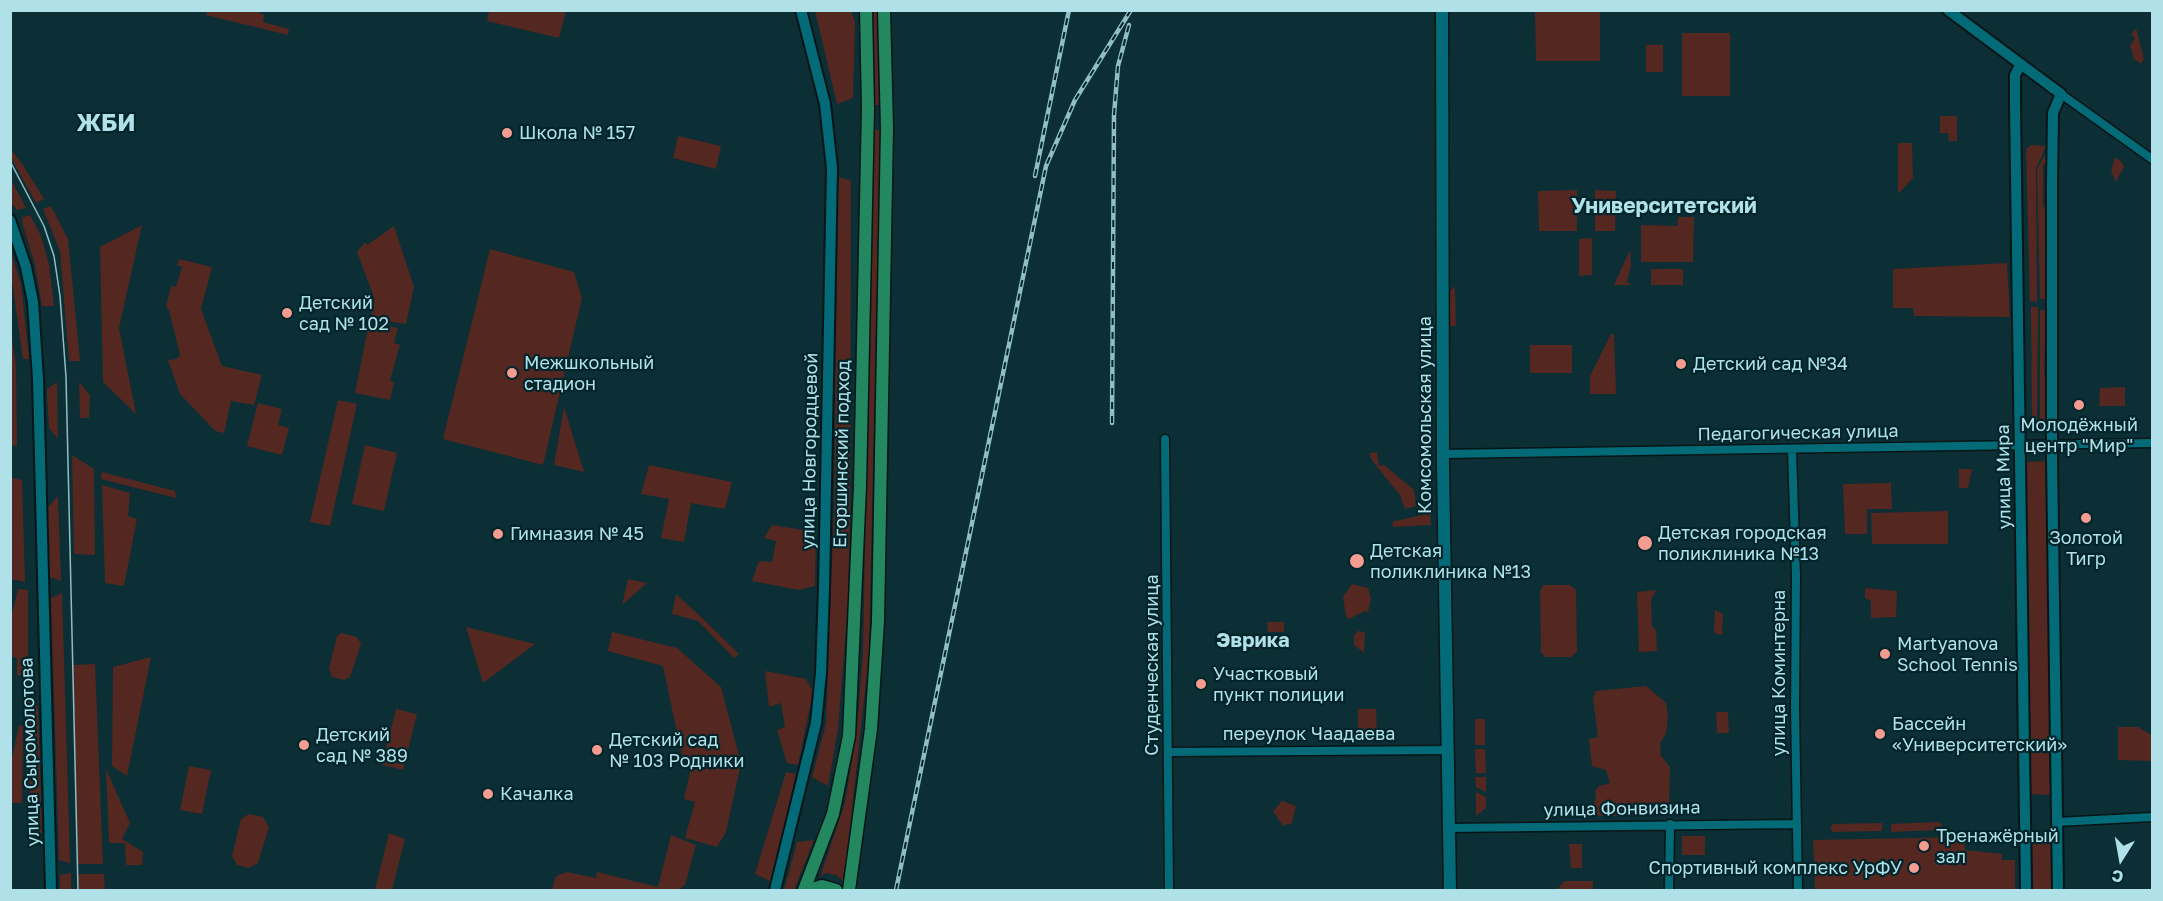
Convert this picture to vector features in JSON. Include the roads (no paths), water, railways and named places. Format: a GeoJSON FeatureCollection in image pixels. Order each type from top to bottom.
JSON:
{"type":"FeatureCollection","features":[{"type":"Feature","properties":{"kind":"main road","name":"Егоршинский подход"},"geometry":{"type":"LineString","coordinates":[[804,891],[833,814],[849,736],[860,507],[866,10]]}},
{"type":"Feature","properties":{"kind":"main road"},"geometry":{"type":"LineString","coordinates":[[849,891],[872,718],[878,621],[887,128],[885,10]]}},
{"type":"Feature","properties":{"kind":"main road","name":"Комсомольская улица"},"geometry":{"type":"LineString","coordinates":[[1442,10],[1443,454],[1450,891]]}},
{"type":"Feature","properties":{"kind":"main road"},"geometry":{"type":"LineString","coordinates":[[809,891],[822,886],[836,891]]}},
{"type":"Feature","properties":{"kind":"street","name":"улица Новгородцевой"},"geometry":{"type":"LineString","coordinates":[[775,891],[816,723],[821,673],[824,588],[832,168],[825,104],[801,10]]}},
{"type":"Feature","properties":{"kind":"street"},"geometry":{"type":"LineString","coordinates":[[861,10],[867,24]]}},
{"type":"Feature","properties":{"kind":"street"},"geometry":{"type":"LineString","coordinates":[[1948,10],[2152,159]]}},
{"type":"Feature","properties":{"kind":"street","name":"улица Мира"},"geometry":{"type":"LineString","coordinates":[[2021,64],[2015,75],[2015,106],[2026,891]]}},
{"type":"Feature","properties":{"kind":"street"},"geometry":{"type":"LineString","coordinates":[[2058,891],[2052,446],[2053,112],[2061,94]]}},
{"type":"Feature","properties":{"kind":"street","name":"улица Сыромолотова"},"geometry":{"type":"LineString","coordinates":[[10,220],[26,267],[31,293],[38,379],[51,891]]}},
{"type":"Feature","properties":{"kind":"street","name":"Студенческая улица"},"geometry":{"type":"LineString","coordinates":[[1165,439],[1170,891]]}},
{"type":"Feature","properties":{"kind":"street","name":"Педагогическая улица"},"geometry":{"type":"LineString","coordinates":[[1443,454],[2152,443]]}},
{"type":"Feature","properties":{"kind":"street","name":"улица Коминтерна"},"geometry":{"type":"LineString","coordinates":[[1792,450],[1796,576],[1798,891]]}},
{"type":"Feature","properties":{"kind":"street","name":"переулок Чаадаева"},"geometry":{"type":"LineString","coordinates":[[1169,752],[1449,750]]}},
{"type":"Feature","properties":{"kind":"street"},"geometry":{"type":"LineString","coordinates":[[2057,822],[2152,818]]}},
{"type":"Feature","properties":{"kind":"street","name":"улица Фонвизина"},"geometry":{"type":"LineString","coordinates":[[1448,828],[1797,824]]}},
{"type":"Feature","properties":{"kind":"street"},"geometry":{"type":"LineString","coordinates":[[1669,891],[1670,825]]}},
{"type":"Feature","properties":{"kind":"tram line"},"geometry":{"type":"LineString","coordinates":[[10,161],[44,226],[54,256],[60,296],[66,377],[78,890]]}},
{"type":"Feature","properties":{"kind":"railway"},"geometry":{"type":"LineString","coordinates":[[1035,176],[1069,10]]}},
{"type":"Feature","properties":{"kind":"railway"},"geometry":{"type":"LineString","coordinates":[[896,890],[1046,166],[1075,100],[1131,10]]}},
{"type":"Feature","properties":{"kind":"railway"},"geometry":{"type":"LineString","coordinates":[[1112,423],[1114,115],[1118,66],[1129,25]]}},
{"type":"Feature","properties":{"kind":"place","name":"Школа № 157"},"geometry":{"type":"Point","coordinates":[507,133]}},
{"type":"Feature","properties":{"kind":"place","name":"Детский сад № 102"},"geometry":{"type":"Point","coordinates":[287,313]}},
{"type":"Feature","properties":{"kind":"place","name":"Детский сад №34"},"geometry":{"type":"Point","coordinates":[1681,364]}},
{"type":"Feature","properties":{"kind":"place","name":"Межшкольный стадион"},"geometry":{"type":"Point","coordinates":[512,373]}},
{"type":"Feature","properties":{"kind":"place","name":"Молодёжный центр \"Мир\""},"geometry":{"type":"Point","coordinates":[2079,405]}},
{"type":"Feature","properties":{"kind":"place","name":"Золотой Тигр"},"geometry":{"type":"Point","coordinates":[2086,518]}},
{"type":"Feature","properties":{"kind":"place","name":"Гимназия № 45"},"geometry":{"type":"Point","coordinates":[498,534]}},
{"type":"Feature","properties":{"kind":"place","name":"Детская городская поликлиника №13"},"geometry":{"type":"Point","coordinates":[1645,543]}},
{"type":"Feature","properties":{"kind":"place","name":"Детская поликлиника №13"},"geometry":{"type":"Point","coordinates":[1357,561]}},
{"type":"Feature","properties":{"kind":"place","name":"Martyanova School Tennis"},"geometry":{"type":"Point","coordinates":[1885,654]}},
{"type":"Feature","properties":{"kind":"place","name":"Участковый пункт полиции"},"geometry":{"type":"Point","coordinates":[1201,684]}},
{"type":"Feature","properties":{"kind":"place","name":"Бассейн «Университетский»"},"geometry":{"type":"Point","coordinates":[1880,734]}},
{"type":"Feature","properties":{"kind":"place","name":"Детский сад № 389"},"geometry":{"type":"Point","coordinates":[304,745]}},
{"type":"Feature","properties":{"kind":"place","name":"Детский сад № 103 Родники"},"geometry":{"type":"Point","coordinates":[597,750]}},
{"type":"Feature","properties":{"kind":"place","name":"Качалка"},"geometry":{"type":"Point","coordinates":[488,794]}},
{"type":"Feature","properties":{"kind":"place","name":"Тренажёрный зал"},"geometry":{"type":"Point","coordinates":[1924,846]}},
{"type":"Feature","properties":{"kind":"place","name":"Спортивный комплекс УрФУ"},"geometry":{"type":"Point","coordinates":[1914,868]}},
{"type":"Feature","properties":{"kind":"district","name":"ЖБИ"},"geometry":{"type":"Point","coordinates":[106,123]}},
{"type":"Feature","properties":{"kind":"district","name":"Университетский"},"geometry":{"type":"Point","coordinates":[1664,206]}},
{"type":"Feature","properties":{"kind":"district","name":"Эврика"},"geometry":{"type":"Point","coordinates":[1253,641]}}]}
